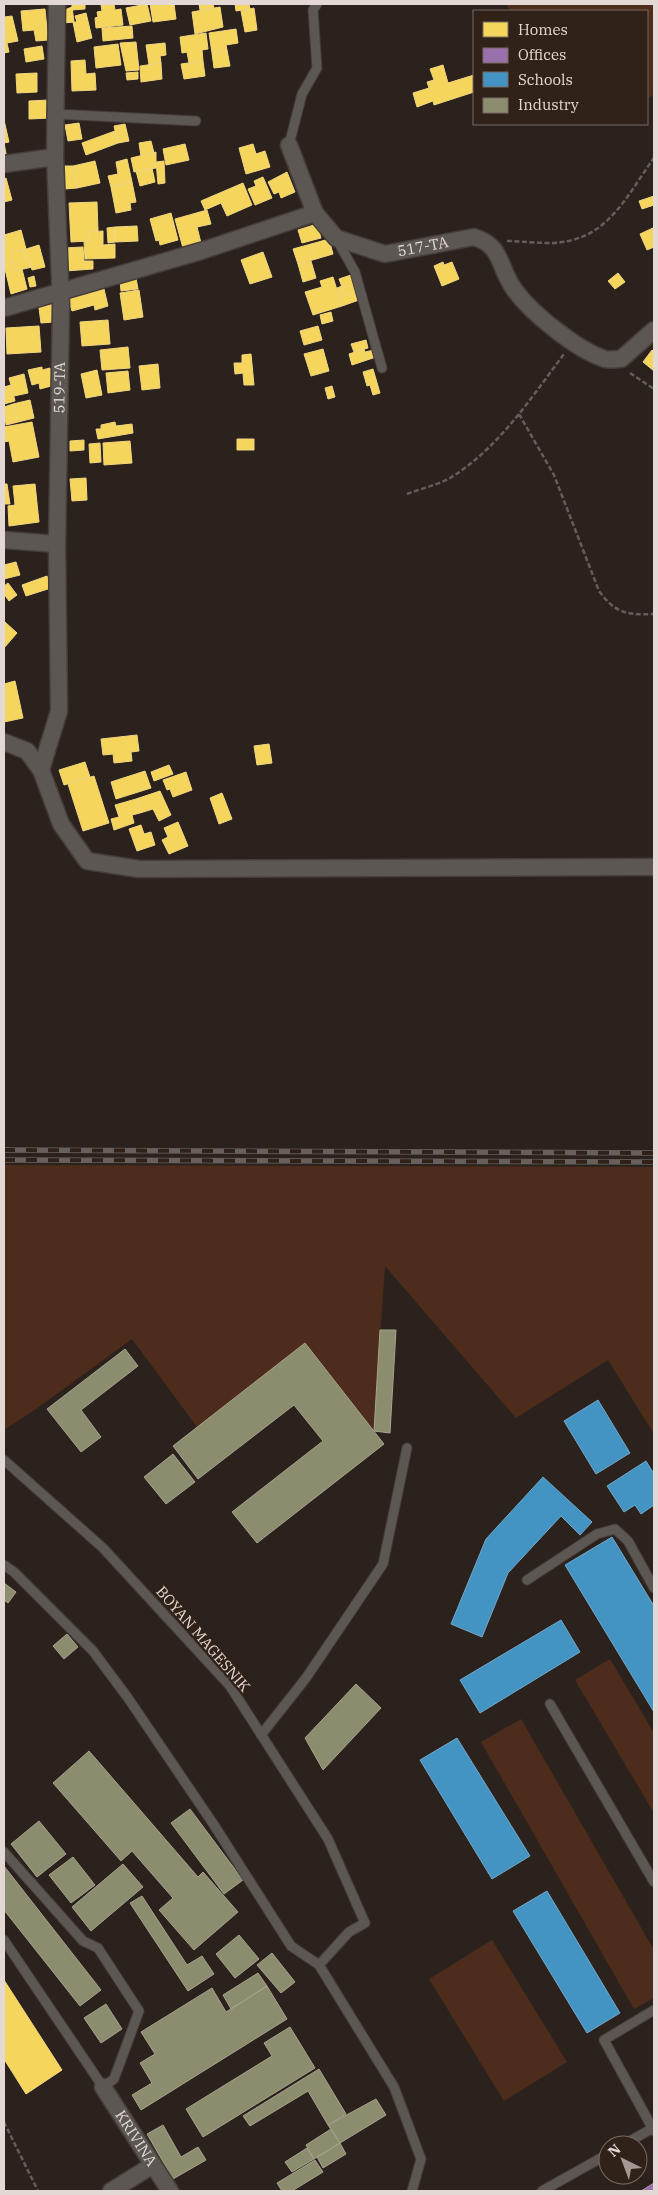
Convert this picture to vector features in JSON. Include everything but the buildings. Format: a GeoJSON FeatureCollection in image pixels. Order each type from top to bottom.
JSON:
{"type":"FeatureCollection","features":[{"type":"Feature","properties":{"kind":"street","name":"519-ТА"},"geometry":{"type":"LineString","coordinates":[[41,770],[59,711],[57,544],[61,306],[54,158],[57,4]]}},
{"type":"Feature","properties":{"kind":"street"},"geometry":{"type":"LineString","coordinates":[[289,145],[315,213],[336,238]]}},
{"type":"Feature","properties":{"kind":"street"},"geometry":{"type":"LineString","coordinates":[[4,164],[54,158]]}},
{"type":"Feature","properties":{"kind":"street"},"geometry":{"type":"LineString","coordinates":[[4,308],[201,251],[315,213]]}},
{"type":"Feature","properties":{"kind":"street","name":"517-ТА"},"geometry":{"type":"LineString","coordinates":[[336,238],[385,254],[474,237],[488,241]]}},
{"type":"Feature","properties":{"kind":"street"},"geometry":{"type":"LineString","coordinates":[[488,241],[496,250],[512,286],[530,310],[574,341],[607,359],[621,359],[654,330]]}},
{"type":"Feature","properties":{"kind":"street"},"geometry":{"type":"LineString","coordinates":[[4,540],[57,544]]}},
{"type":"Feature","properties":{"kind":"street"},"geometry":{"type":"LineString","coordinates":[[4,742],[27,751],[41,770],[61,824],[87,861],[139,869],[654,867]]}},
{"type":"Feature","properties":{"kind":"street","name":"KRIVINA"},"geometry":{"type":"LineString","coordinates":[[103,2087],[170,2191]]}},
{"type":"Feature","properties":{"kind":"street"},"geometry":{"type":"LineString","coordinates":[[112,2191],[153,2165]]}},
{"type":"Feature","properties":{"kind":"lane"},"geometry":{"type":"LineString","coordinates":[[289,145],[302,94],[317,68],[313,10],[317,4]]}},
{"type":"Feature","properties":{"kind":"lane"},"geometry":{"type":"LineString","coordinates":[[55,114],[196,121]]}},
{"type":"Feature","properties":{"kind":"lane"},"geometry":{"type":"LineString","coordinates":[[336,238],[355,272],[382,368]]}},
{"type":"Feature","properties":{"kind":"lane"},"geometry":{"type":"LineString","coordinates":[[261,1735],[306,1678],[383,1564],[406,1448]]}},
{"type":"Feature","properties":{"kind":"lane","name":"BOYAN MAGESNIK"},"geometry":{"type":"LineString","coordinates":[[4,1460],[103,1548],[230,1686],[328,1839],[365,1923],[349,1932],[318,1965]]}},
{"type":"Feature","properties":{"kind":"lane"},"geometry":{"type":"LineString","coordinates":[[527,1580],[597,1534],[615,1529],[628,1541],[654,1588]]}},
{"type":"Feature","properties":{"kind":"lane"},"geometry":{"type":"LineString","coordinates":[[4,1565],[14,1572],[93,1651],[128,1698],[291,1946],[318,1965],[394,2087],[421,2159],[412,2191]]}},
{"type":"Feature","properties":{"kind":"lane"},"geometry":{"type":"LineString","coordinates":[[550,1704],[654,1882]]}},
{"type":"Feature","properties":{"kind":"lane"},"geometry":{"type":"LineString","coordinates":[[4,1852],[83,1941],[98,1948],[139,2011],[114,2080],[103,2087],[4,1940]]}},
{"type":"Feature","properties":{"kind":"lane"},"geometry":{"type":"LineString","coordinates":[[642,2135],[654,2129],[604,2040],[654,2010]]}},
{"type":"Feature","properties":{"kind":"lane"},"geometry":{"type":"LineString","coordinates":[[542,2191],[598,2160]]}},
{"type":"Feature","properties":{"kind":"path"},"geometry":{"type":"LineString","coordinates":[[488,241],[562,242],[573,240],[599,228],[620,208],[654,158]]}},
{"type":"Feature","properties":{"kind":"path"},"geometry":{"type":"LineString","coordinates":[[407,494],[449,478],[485,450],[519,414],[574,341]]}},
{"type":"Feature","properties":{"kind":"path"},"geometry":{"type":"LineString","coordinates":[[628,372],[654,390]]}},
{"type":"Feature","properties":{"kind":"path"},"geometry":{"type":"LineString","coordinates":[[519,414],[554,475],[599,591],[609,604],[620,612],[632,615],[654,614]]}},
{"type":"Feature","properties":{"kind":"path"},"geometry":{"type":"LineString","coordinates":[[4,2122],[38,2191]]}},
{"type":"Feature","properties":{"kind":"shaded area"},"geometry":{"type":"Polygon","coordinates":[[[506,4],[654,4],[654,95],[648,98],[648,10],[509,10],[506,4]]]}},
{"type":"Feature","properties":{"kind":"shaded area"},"geometry":{"type":"Polygon","coordinates":[[[4,1165],[654,1167],[654,1434],[608,1360],[516,1418],[385,1266],[374,1431],[305,1343],[197,1427],[132,1339],[4,1430],[4,1165]]]}},
{"type":"Feature","properties":{"kind":"shaded area"},"geometry":{"type":"Polygon","coordinates":[[[610,1659],[654,1733],[654,1813],[575,1680],[610,1659]]]}},
{"type":"Feature","properties":{"kind":"shaded area"},"geometry":{"type":"Polygon","coordinates":[[[521,1719],[654,1950],[654,1998],[634,2009],[481,1742],[521,1719]]]}},
{"type":"Feature","properties":{"kind":"shaded area"},"geometry":{"type":"Polygon","coordinates":[[[492,1940],[567,2062],[504,2101],[429,1979],[492,1940]]]}},
{"type":"Feature","properties":{"kind":"railway"},"geometry":{"type":"LineString","coordinates":[[4,1150],[654,1153]]}},
{"type":"Feature","properties":{"kind":"railway"},"geometry":{"type":"LineString","coordinates":[[4,1160],[654,1162]]}}]}
